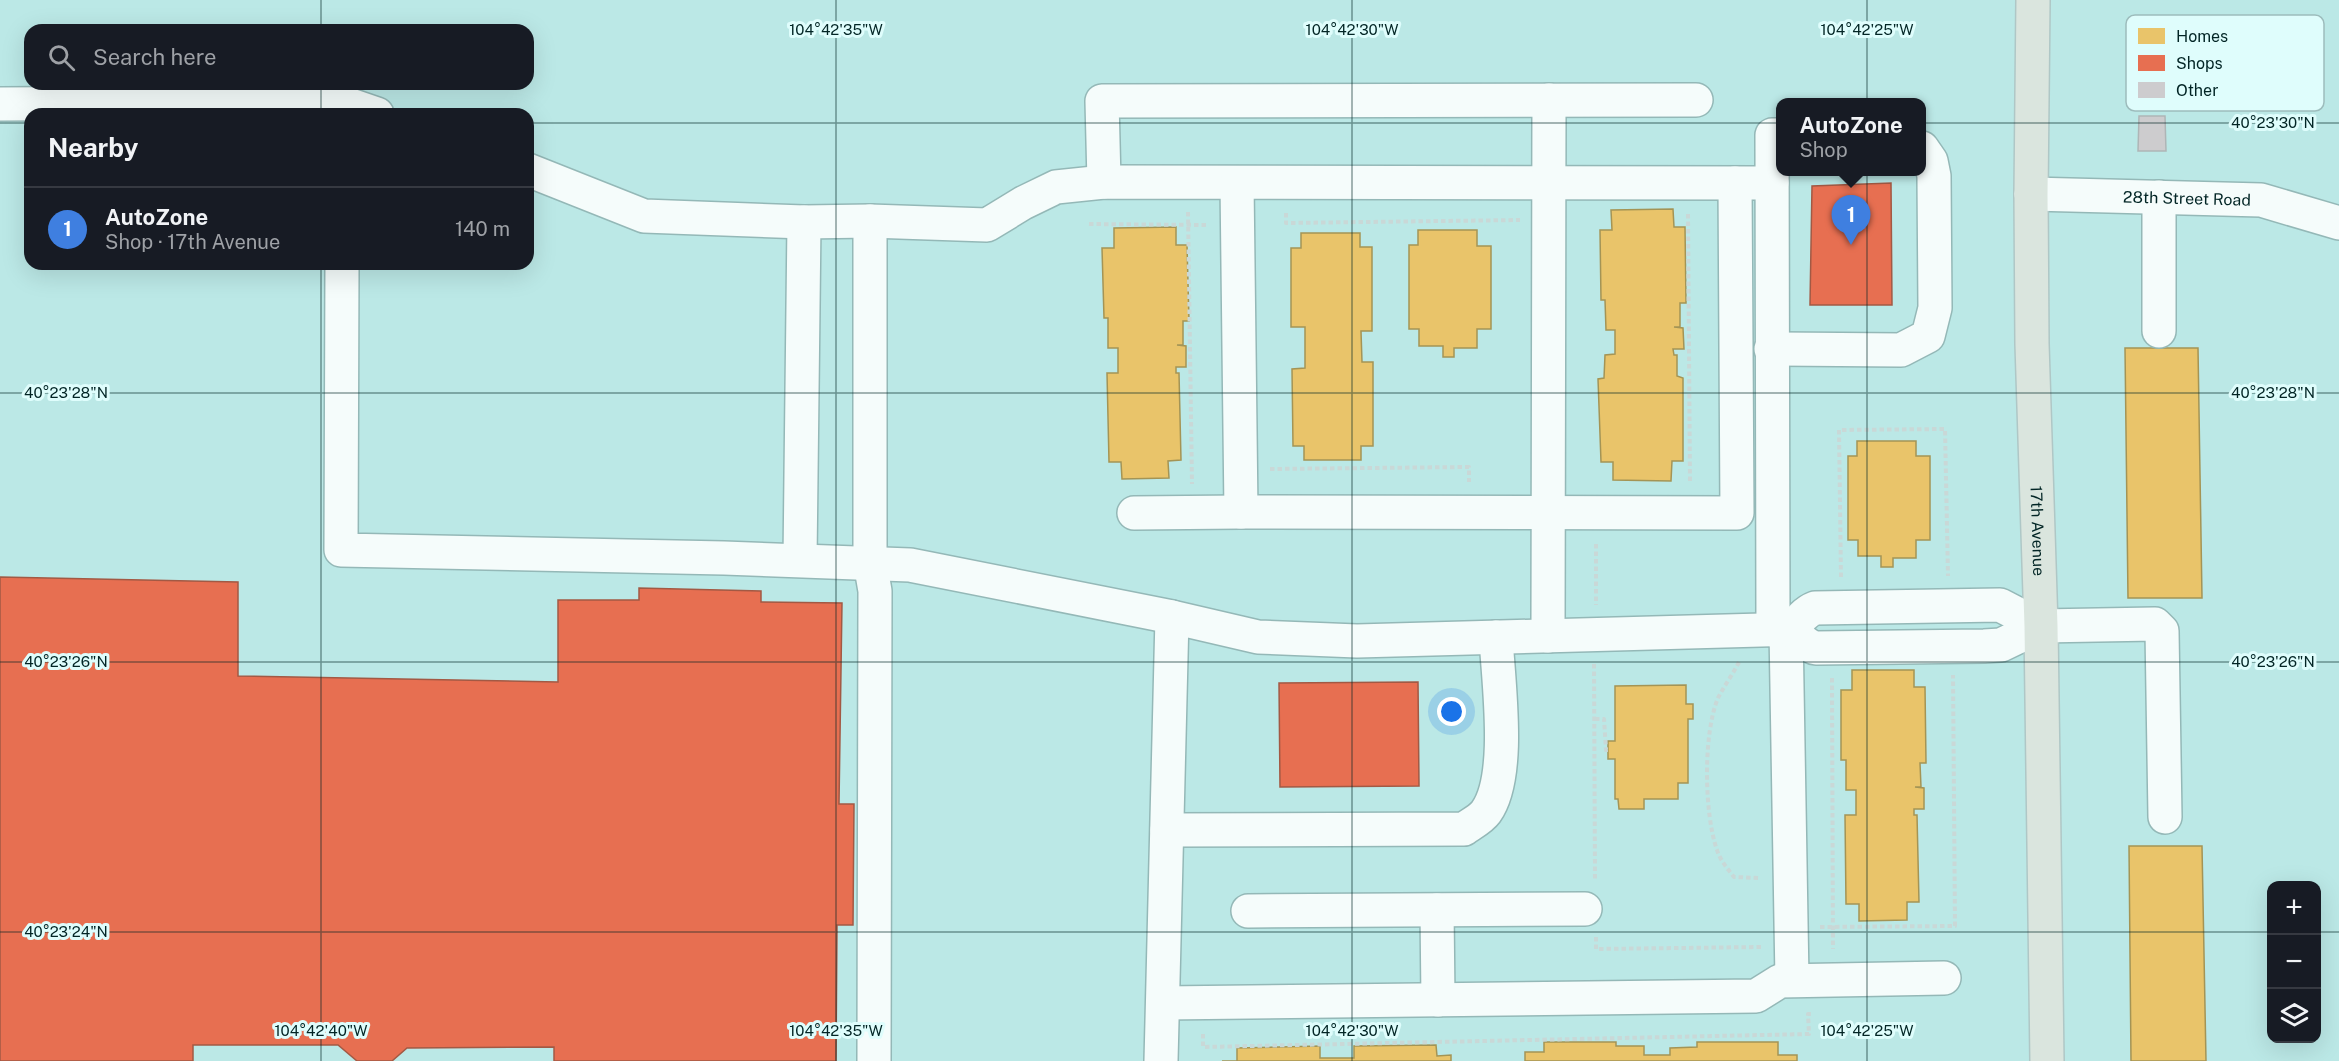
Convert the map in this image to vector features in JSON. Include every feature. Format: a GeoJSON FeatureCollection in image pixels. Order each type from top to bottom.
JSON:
{"type":"FeatureCollection","features":[{"type":"Feature","properties":{"kind":"main road","name":"17th Avenue"},"geometry":{"type":"LineString","coordinates":[[2033,0],[2031,194],[2033,392],[2041,626],[2047,1061]]}},
{"type":"Feature","properties":{"kind":"street"},"geometry":{"type":"LineString","coordinates":[[1548,636],[1547,181],[1549,100]]}},
{"type":"Feature","properties":{"kind":"street"},"geometry":{"type":"LineString","coordinates":[[1104,182],[1102,101],[1696,100]]}},
{"type":"Feature","properties":{"kind":"street"},"geometry":{"type":"LineString","coordinates":[[0,104],[342,108]]}},
{"type":"Feature","properties":{"kind":"street"},"geometry":{"type":"LineString","coordinates":[[1776,135],[1772,135],[1771,348],[1785,629],[1792,980]]}},
{"type":"Feature","properties":{"kind":"street"},"geometry":{"type":"LineString","coordinates":[[1771,348],[1901,350],[1928,336],[1935,308],[1934,176],[1931,161],[1926,154]]}},
{"type":"Feature","properties":{"kind":"street"},"geometry":{"type":"LineString","coordinates":[[534,172],[644,216],[804,222],[870,221],[987,225],[1023,203],[1056,188],[1104,182],[1772,183]]}},
{"type":"Feature","properties":{"kind":"street"},"geometry":{"type":"LineString","coordinates":[[1237,183],[1241,512]]}},
{"type":"Feature","properties":{"kind":"street"},"geometry":{"type":"LineString","coordinates":[[1134,513],[1737,513],[1735,183]]}},
{"type":"Feature","properties":{"kind":"street","name":"28th Street Road"},"geometry":{"type":"LineString","coordinates":[[2031,194],[2261,200],[2339,223]]}},
{"type":"Feature","properties":{"kind":"street"},"geometry":{"type":"LineString","coordinates":[[2159,197],[2159,331]]}},
{"type":"Feature","properties":{"kind":"street"},"geometry":{"type":"LineString","coordinates":[[870,221],[870,562],[875,591],[874,1061]]}},
{"type":"Feature","properties":{"kind":"street"},"geometry":{"type":"LineString","coordinates":[[800,560],[804,222]]}},
{"type":"Feature","properties":{"kind":"street"},"geometry":{"type":"LineString","coordinates":[[342,270],[341,550],[800,560],[910,565],[1172,617],[1258,637],[1357,641],[1785,629],[1796,624],[1809,610],[1815,608],[1997,605],[2041,626],[2155,624],[2162,631],[2165,817]]}},
{"type":"Feature","properties":{"kind":"street"},"geometry":{"type":"LineString","coordinates":[[1161,1061],[1172,617]]}},
{"type":"Feature","properties":{"kind":"street"},"geometry":{"type":"LineString","coordinates":[[1167,830],[1464,829],[1486,813],[1497,789],[1501,747],[1496,637]]}},
{"type":"Feature","properties":{"kind":"street"},"geometry":{"type":"LineString","coordinates":[[1248,911],[1592,909]]}},
{"type":"Feature","properties":{"kind":"street"},"geometry":{"type":"LineString","coordinates":[[1437,910],[1438,1000]]}},
{"type":"Feature","properties":{"kind":"street"},"geometry":{"type":"LineString","coordinates":[[1162,1003],[1756,996],[1780,981],[1944,978]]}},
{"type":"Feature","properties":{"kind":"path"},"geometry":{"type":"LineString","coordinates":[[1188,202],[1192,485],[1200,485]]}},
{"type":"Feature","properties":{"kind":"path"},"geometry":{"type":"LineString","coordinates":[[1285,208],[1286,223],[1524,220]]}},
{"type":"Feature","properties":{"kind":"path"},"geometry":{"type":"LineString","coordinates":[[1688,209],[1690,483]]}},
{"type":"Feature","properties":{"kind":"path"},"geometry":{"type":"LineString","coordinates":[[1089,224],[1215,225]]}},
{"type":"Feature","properties":{"kind":"path"},"geometry":{"type":"LineString","coordinates":[[1841,583],[1839,430],[1946,429],[1948,583]]}},
{"type":"Feature","properties":{"kind":"path"},"geometry":{"type":"LineString","coordinates":[[1260,469],[1469,467],[1469,482],[1481,482]]}},
{"type":"Feature","properties":{"kind":"path"},"geometry":{"type":"LineString","coordinates":[[1596,542],[1596,606]]}},
{"type":"Feature","properties":{"kind":"path"},"geometry":{"type":"LineString","coordinates":[[1594,657],[1592,909],[1596,949],[1768,947]]}},
{"type":"Feature","properties":{"kind":"path"},"geometry":{"type":"LineString","coordinates":[[1742,659],[1718,699],[1709,740],[1707,776],[1710,814],[1716,849],[1724,865],[1734,877],[1767,878]]}},
{"type":"Feature","properties":{"kind":"path"},"geometry":{"type":"LineString","coordinates":[[1816,927],[1955,926],[1953,668]]}},
{"type":"Feature","properties":{"kind":"path"},"geometry":{"type":"LineString","coordinates":[[1832,670],[1833,953]]}},
{"type":"Feature","properties":{"kind":"path"},"geometry":{"type":"LineString","coordinates":[[1595,719],[1604,719],[1606,750],[1608,750]]}},
{"type":"Feature","properties":{"kind":"path"},"geometry":{"type":"LineString","coordinates":[[1203,1030],[1203,1047],[1809,1034],[1808,1014],[1816,1014]]}},
{"type":"Feature","properties":{"kind":"building: Homes"},"geometry":{"type":"Polygon","coordinates":[[[1673,209],[1674,227],[1685,227],[1686,303],[1680,303],[1680,327],[1674,327],[1683,328],[1684,349],[1673,349],[1674,355],[1677,355],[1677,376],[1683,378],[1683,461],[1672,461],[1671,481],[1613,480],[1613,462],[1601,462],[1598,379],[1604,378],[1605,355],[1615,354],[1615,330],[1606,330],[1605,300],[1601,300],[1600,230],[1612,230],[1611,210],[1673,209]]]}},
{"type":"Feature","properties":{"kind":"building: Homes"},"geometry":{"type":"Polygon","coordinates":[[[1176,227],[1176,245],[1187,245],[1189,321],[1183,321],[1183,345],[1177,345],[1186,346],[1186,367],[1176,367],[1176,373],[1179,373],[1181,460],[1168,461],[1169,478],[1122,479],[1121,462],[1109,462],[1107,373],[1118,373],[1118,348],[1108,348],[1108,318],[1104,318],[1102,248],[1114,248],[1114,228],[1176,227]]]}},
{"type":"Feature","properties":{"kind":"building: Homes"},"geometry":{"type":"Polygon","coordinates":[[[1418,230],[1477,230],[1477,246],[1491,246],[1491,329],[1477,329],[1477,348],[1454,348],[1454,357],[1443,357],[1443,346],[1419,346],[1419,329],[1409,329],[1409,245],[1418,245],[1418,230]]]}},
{"type":"Feature","properties":{"kind":"building: Homes"},"geometry":{"type":"Polygon","coordinates":[[[1301,233],[1360,233],[1360,247],[1372,247],[1372,331],[1361,331],[1362,362],[1373,362],[1373,446],[1361,446],[1361,460],[1304,460],[1304,446],[1293,446],[1292,369],[1305,368],[1305,327],[1291,327],[1291,248],[1301,248],[1301,233]]]}},
{"type":"Feature","properties":{"kind":"building: Homes"},"geometry":{"type":"Polygon","coordinates":[[[2125,348],[2198,348],[2202,598],[2128,598],[2125,348]]]}},
{"type":"Feature","properties":{"kind":"building: Homes"},"geometry":{"type":"Polygon","coordinates":[[[1857,441],[1916,441],[1916,456],[1930,456],[1930,540],[1916,540],[1916,558],[1893,558],[1893,567],[1881,567],[1881,556],[1858,556],[1858,540],[1848,540],[1848,456],[1857,456],[1857,441]]]}},
{"type":"Feature","properties":{"kind":"building: Homes"},"geometry":{"type":"Polygon","coordinates":[[[1852,670],[1914,670],[1914,687],[1925,687],[1926,763],[1920,763],[1921,787],[1915,787],[1924,788],[1924,809],[1914,809],[1914,815],[1917,815],[1919,902],[1907,902],[1907,920],[1859,921],[1859,904],[1846,904],[1845,815],[1856,815],[1856,790],[1846,790],[1846,760],[1841,760],[1841,690],[1852,690],[1852,670]]]}},
{"type":"Feature","properties":{"kind":"building: Homes"},"geometry":{"type":"Polygon","coordinates":[[[1686,685],[1686,704],[1693,704],[1693,719],[1688,719],[1688,783],[1678,783],[1678,799],[1644,799],[1644,809],[1619,809],[1618,799],[1615,799],[1615,759],[1608,759],[1608,741],[1615,741],[1615,686],[1686,685]]]}},
{"type":"Feature","properties":{"kind":"building: Homes"},"geometry":{"type":"Polygon","coordinates":[[[2129,846],[2202,846],[2206,1061],[2131,1061],[2129,846]]]}},
{"type":"Feature","properties":{"kind":"building: Homes"},"geometry":{"type":"Polygon","coordinates":[[[1544,1042],[1616,1042],[1616,1046],[1644,1046],[1644,1055],[1670,1055],[1670,1048],[1697,1047],[1697,1042],[1778,1042],[1778,1055],[1797,1055],[1797,1061],[1525,1061],[1525,1052],[1544,1052],[1544,1042]]]}},
{"type":"Feature","properties":{"kind":"building: Homes"},"geometry":{"type":"Polygon","coordinates":[[[1436,1045],[1437,1056],[1451,1055],[1451,1061],[1237,1061],[1237,1048],[1320,1046],[1320,1058],[1354,1058],[1354,1046],[1436,1045]]]}},
{"type":"Feature","properties":{"kind":"building: Shops"},"geometry":{"type":"Polygon","coordinates":[[[1891,183],[1892,305],[1810,305],[1812,186],[1891,183]]]}},
{"type":"Feature","properties":{"kind":"building: Shops"},"geometry":{"type":"Polygon","coordinates":[[[0,577],[238,582],[238,676],[558,682],[558,600],[639,600],[639,588],[761,591],[761,602],[842,603],[839,804],[854,804],[853,925],[837,925],[836,1061],[554,1061],[554,1047],[407,1048],[392,1061],[357,1061],[338,1045],[193,1045],[193,1061],[0,1061],[0,577]]]}},
{"type":"Feature","properties":{"kind":"building: Shops"},"geometry":{"type":"Polygon","coordinates":[[[1418,682],[1419,786],[1280,787],[1279,683],[1418,682]]]}},
{"type":"Feature","properties":{"kind":"building: Other"},"geometry":{"type":"Polygon","coordinates":[[[2139,116],[2165,116],[2166,151],[2138,151],[2139,116]]]}},
{"type":"Feature","properties":{"kind":"place","name":"AutoZone"},"geometry":{"type":"Point","coordinates":[1851,245]}}]}
